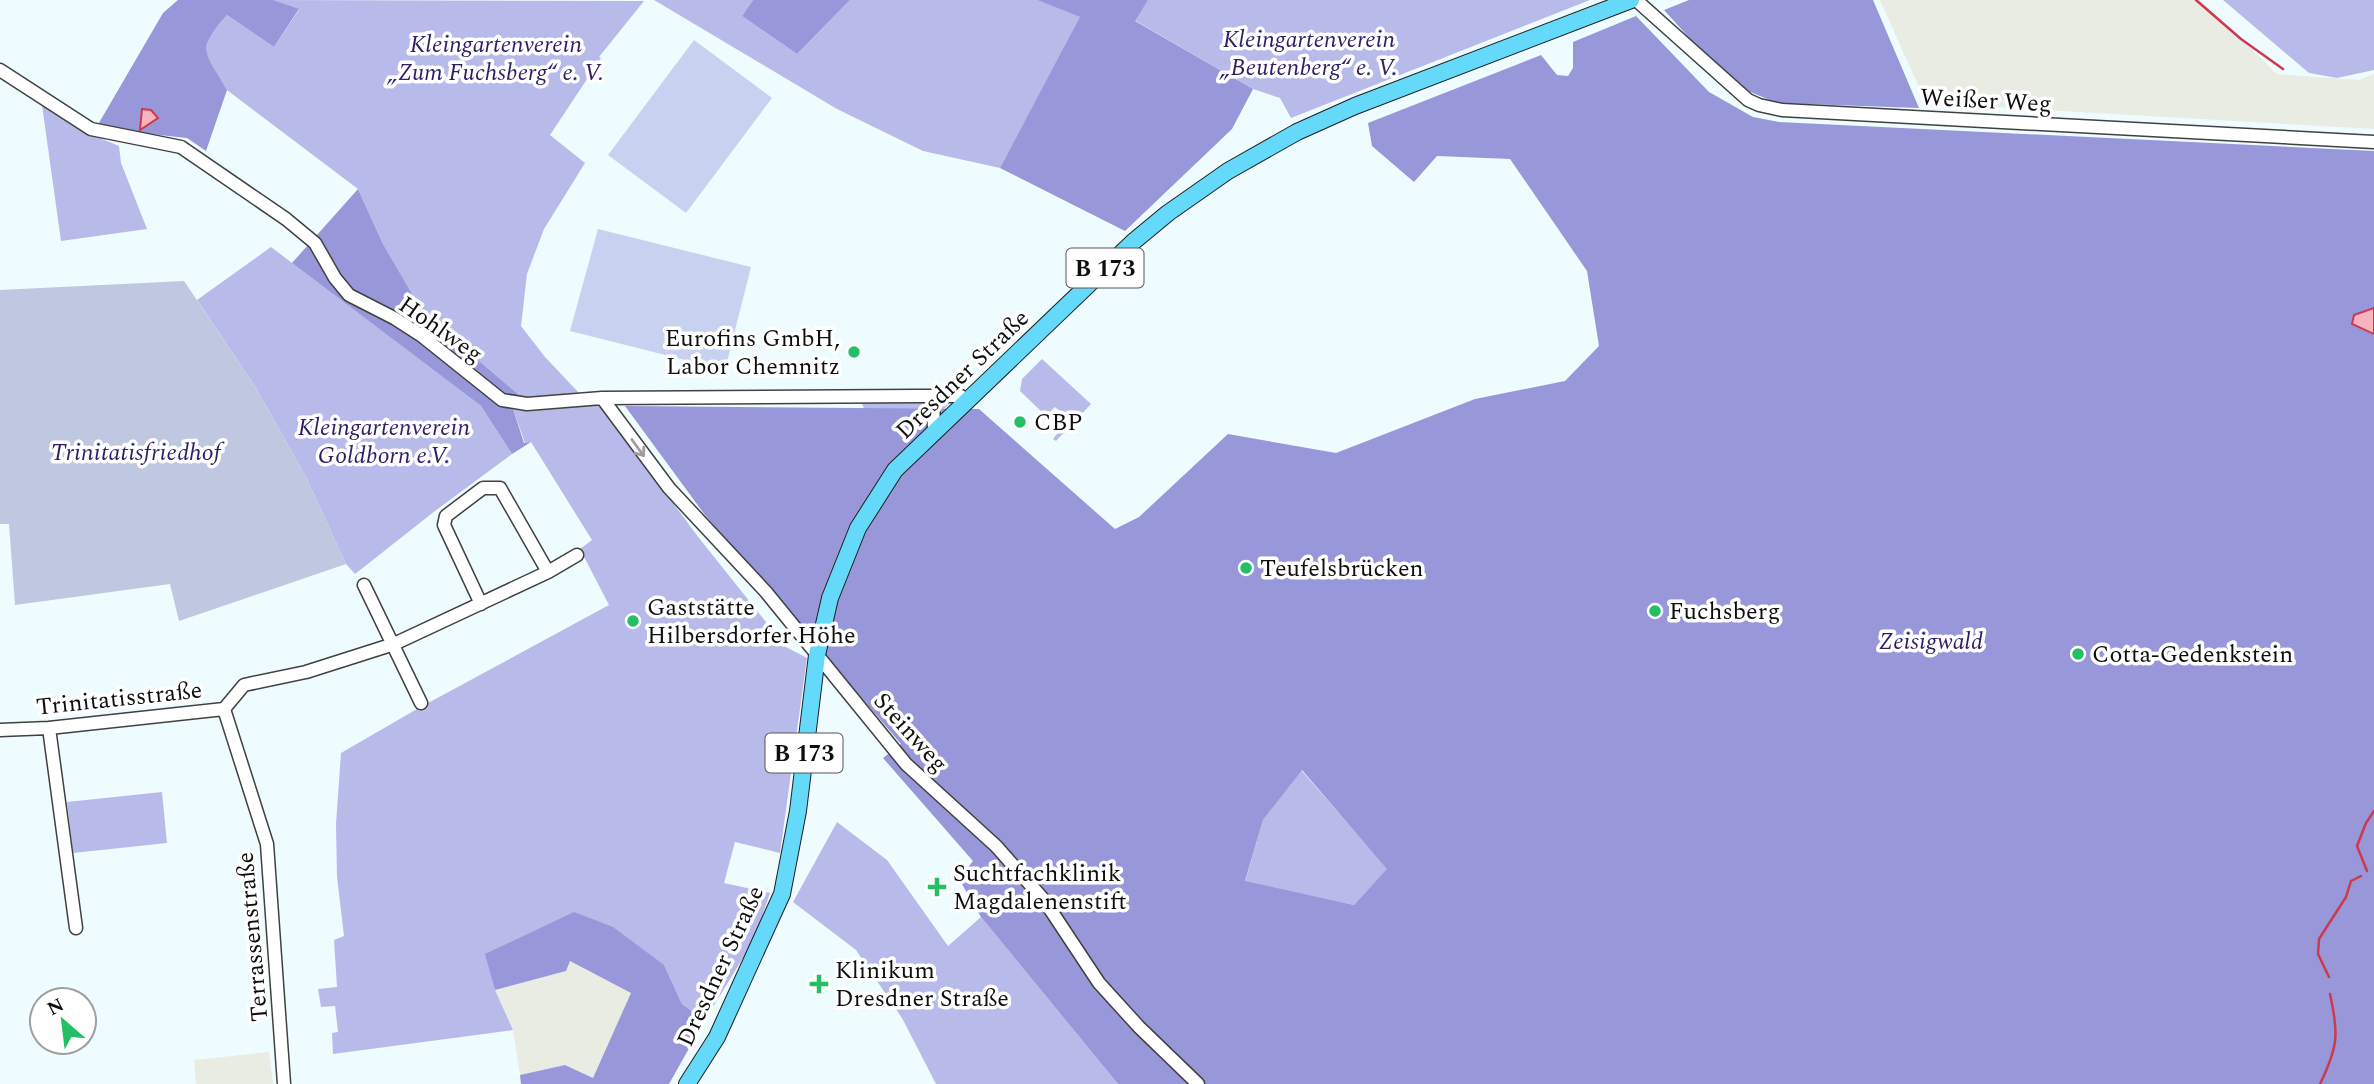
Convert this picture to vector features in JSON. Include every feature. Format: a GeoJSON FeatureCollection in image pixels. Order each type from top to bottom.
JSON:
{"type":"FeatureCollection","features":[{"type":"Feature","properties":{"kind":"main road","name":"Dresdner Straße"},"geometry":{"type":"LineString","coordinates":[[687,1084],[717,1037],[782,894],[798,808],[817,655],[830,598],[858,527],[895,470],[1133,242],[1168,213],[1228,171],[1297,132],[1354,106],[1634,0]]}},
{"type":"Feature","properties":{"kind":"street","name":"Weißer Weg"},"geometry":{"type":"LineString","coordinates":[[1634,0],[1748,100],[1782,110],[2374,142]]}},
{"type":"Feature","properties":{"kind":"street","name":"Hohlweg"},"geometry":{"type":"LineString","coordinates":[[0,70],[91,129],[181,147],[286,219],[315,243],[335,278],[349,295],[422,336],[502,400],[527,404],[602,398],[961,396],[967,402]]}},
{"type":"Feature","properties":{"kind":"street"},"geometry":{"type":"LineString","coordinates":[[933,397],[934,432]]}},
{"type":"Feature","properties":{"kind":"street","name":"Steinweg"},"geometry":{"type":"LineString","coordinates":[[602,398],[640,452],[766,592],[906,764],[996,846],[1044,901],[1099,983],[1139,1027],[1198,1084]]}},
{"type":"Feature","properties":{"kind":"street"},"geometry":{"type":"LineString","coordinates":[[481,604],[444,525],[446,516],[483,488],[500,488],[548,572]]}},
{"type":"Feature","properties":{"kind":"street","name":"Trinitatisstraße"},"geometry":{"type":"LineString","coordinates":[[0,730],[49,728],[225,709],[244,685],[306,672],[394,644],[548,572],[577,555]]}},
{"type":"Feature","properties":{"kind":"street"},"geometry":{"type":"LineString","coordinates":[[364,585],[421,703]]}},
{"type":"Feature","properties":{"kind":"street","name":"Terrassenstraße"},"geometry":{"type":"LineString","coordinates":[[225,709],[267,844],[284,1084]]}},
{"type":"Feature","properties":{"kind":"street"},"geometry":{"type":"LineString","coordinates":[[49,728],[76,928]]}},
{"type":"Feature","properties":{"kind":"shaded area"},"geometry":{"type":"Polygon","coordinates":[[[1880,0],[2200,0],[2277,74],[2359,80],[2374,74],[2374,129],[1926,103],[1880,0]]]}},
{"type":"Feature","properties":{"kind":"shaded area"},"geometry":{"type":"Polygon","coordinates":[[[694,40],[772,98],[686,213],[608,155],[694,40]]]}},
{"type":"Feature","properties":{"kind":"shaded area"},"geometry":{"type":"Polygon","coordinates":[[[142,109],[151,110],[158,118],[140,130],[142,109]]]}},
{"type":"Feature","properties":{"kind":"shaded area"},"geometry":{"type":"Polygon","coordinates":[[[598,229],[751,267],[725,370],[570,331],[598,229]]]}},
{"type":"Feature","properties":{"kind":"shaded area"},"geometry":{"type":"Polygon","coordinates":[[[2374,308],[2374,334],[2352,324],[2354,315],[2374,308]]]}},
{"type":"Feature","properties":{"kind":"shaded area"},"geometry":{"type":"Polygon","coordinates":[[[570,961],[632,993],[593,1078],[565,1065],[520,1075],[513,1030],[495,990],[566,971],[570,961]]]}},
{"type":"Feature","properties":{"kind":"shaded area"},"geometry":{"type":"Polygon","coordinates":[[[269,1052],[273,1084],[196,1084],[194,1060],[269,1052]]]}},
{"type":"Feature","properties":{"kind":"green space"},"geometry":{"type":"Polygon","coordinates":[[[178,0],[273,0],[299,9],[274,47],[227,15],[210,37],[207,45],[209,59],[227,90],[206,151],[187,138],[96,128],[163,13],[178,0]]]}},
{"type":"Feature","properties":{"kind":"green space","name":"Kleingartenverein „Zum Fuchsberg“ e. V."},"geometry":{"type":"Polygon","coordinates":[[[273,0],[644,1],[599,57],[601,58],[550,135],[585,163],[544,229],[527,274],[521,326],[545,357],[580,394],[525,400],[424,314],[383,244],[358,189],[227,90],[206,55],[208,36],[227,15],[274,47],[299,10],[273,0]]]}},
{"type":"Feature","properties":{"kind":"green space"},"geometry":{"type":"Polygon","coordinates":[[[654,0],[753,0],[742,16],[797,54],[850,0],[1037,0],[1081,17],[1000,168],[923,151],[837,109],[654,0]]]}},
{"type":"Feature","properties":{"kind":"green space"},"geometry":{"type":"Polygon","coordinates":[[[753,0],[850,0],[797,54],[742,16],[753,0]]]}},
{"type":"Feature","properties":{"kind":"green space"},"geometry":{"type":"Polygon","coordinates":[[[1037,0],[1148,0],[1135,21],[1253,89],[1232,129],[1125,231],[1000,168],[1080,17],[1037,0]]]}},
{"type":"Feature","properties":{"kind":"green space","name":"Kleingartenverein „Beutenberg“ e. V."},"geometry":{"type":"Polygon","coordinates":[[[1148,0],[1590,0],[1291,118],[1280,98],[1253,89],[1134,20],[1148,0]]]}},
{"type":"Feature","properties":{"kind":"green space"},"geometry":{"type":"Polygon","coordinates":[[[1689,0],[1873,0],[1919,108],[1777,103],[1731,84],[1664,10],[1689,0]]]}},
{"type":"Feature","properties":{"kind":"green space"},"geometry":{"type":"Polygon","coordinates":[[[2223,0],[2374,0],[2374,70],[2337,78],[2309,73],[2223,0]]]}},
{"type":"Feature","properties":{"kind":"green space","name":"Zeisigwald"},"geometry":{"type":"Polygon","coordinates":[[[1636,16],[1709,92],[1753,117],[1779,122],[2374,151],[2374,308],[2354,315],[2352,324],[2374,334],[2374,1084],[1118,1084],[981,917],[959,879],[973,861],[883,758],[901,744],[705,515],[625,406],[979,409],[1115,529],[1139,517],[1228,434],[1336,453],[1475,399],[1565,381],[1599,346],[1587,271],[1510,159],[1437,156],[1414,182],[1372,146],[1368,123],[1541,55],[1557,75],[1568,76],[1573,68],[1573,42],[1636,16]],[[1302,770],[1263,820],[1245,881],[1354,905],[1387,869],[1302,770]]]}},
{"type":"Feature","properties":{"kind":"green space"},"geometry":{"type":"Polygon","coordinates":[[[42,105],[80,130],[119,146],[121,163],[147,229],[61,241],[42,105]]]}},
{"type":"Feature","properties":{"kind":"green space"},"geometry":{"type":"Polygon","coordinates":[[[358,189],[383,244],[424,314],[525,400],[513,409],[524,443],[531,442],[512,454],[481,406],[292,263],[358,189]]]}},
{"type":"Feature","properties":{"kind":"green space","name":"Kleingartenverein Goldborn e.V."},"geometry":{"type":"Polygon","coordinates":[[[271,247],[481,406],[512,454],[355,574],[346,564],[307,479],[256,388],[197,300],[271,247]]]}},
{"type":"Feature","properties":{"kind":"green space","name":"Trinitatisfriedhof"},"geometry":{"type":"Polygon","coordinates":[[[184,281],[256,388],[307,479],[346,564],[179,621],[170,584],[15,605],[9,524],[0,524],[0,290],[184,281]]]}},
{"type":"Feature","properties":{"kind":"green space"},"geometry":{"type":"Polygon","coordinates":[[[1042,359],[1091,404],[1056,441],[1053,439],[1069,419],[1055,407],[1046,416],[1020,391],[1022,379],[1042,359]]]}},
{"type":"Feature","properties":{"kind":"green space"},"geometry":{"type":"Polygon","coordinates":[[[861,401],[950,403],[887,466],[861,401]]]}},
{"type":"Feature","properties":{"kind":"green space"},"geometry":{"type":"Polygon","coordinates":[[[598,402],[699,538],[786,647],[807,658],[780,853],[735,842],[724,883],[770,893],[754,940],[705,1020],[682,1004],[664,965],[486,954],[495,990],[513,1030],[333,1054],[332,1033],[338,1032],[335,1006],[321,1007],[318,989],[337,987],[334,940],[344,936],[337,877],[336,824],[341,753],[609,605],[580,549],[592,540],[531,442],[525,443],[513,409],[598,402]]]}},
{"type":"Feature","properties":{"kind":"green space"},"geometry":{"type":"Polygon","coordinates":[[[1301,770],[1388,869],[1354,905],[1245,882],[1263,820],[1301,770]]]}},
{"type":"Feature","properties":{"kind":"green space"},"geometry":{"type":"Polygon","coordinates":[[[162,792],[167,843],[73,853],[67,802],[162,792]]]}},
{"type":"Feature","properties":{"kind":"green space"},"geometry":{"type":"Polygon","coordinates":[[[837,822],[887,860],[948,946],[981,917],[1118,1084],[936,1084],[902,1018],[856,950],[793,902],[837,822]]]}},
{"type":"Feature","properties":{"kind":"green space"},"geometry":{"type":"Polygon","coordinates":[[[574,912],[613,927],[664,965],[682,1004],[705,1020],[669,1084],[521,1084],[520,1075],[565,1065],[593,1078],[631,993],[570,961],[566,971],[495,990],[485,954],[574,912]]]}},
{"type":"Feature","properties":{"kind":"waterway"},"geometry":{"type":"LineString","coordinates":[[2196,0],[2241,39],[2283,69]]}},
{"type":"Feature","properties":{"kind":"waterway"},"geometry":{"type":"LineString","coordinates":[[2367,871],[2357,846],[2374,811]]}},
{"type":"Feature","properties":{"kind":"waterway"},"geometry":{"type":"LineString","coordinates":[[2329,977],[2318,954],[2319,939],[2346,897],[2351,881],[2361,876]]}},
{"type":"Feature","properties":{"kind":"waterway"},"geometry":{"type":"LineString","coordinates":[[2320,1084],[2335,1040],[2335,1020],[2330,994]]}},
{"type":"Feature","properties":{"kind":"place","name":"Eurofins GmbH, Labor Chemnitz"},"geometry":{"type":"Point","coordinates":[854,352]}},
{"type":"Feature","properties":{"kind":"place","name":"CBP"},"geometry":{"type":"Point","coordinates":[1020,422]}},
{"type":"Feature","properties":{"kind":"place","name":"Teufelsbrücken"},"geometry":{"type":"Point","coordinates":[1246,568]}},
{"type":"Feature","properties":{"kind":"place","name":"Fuchsberg"},"geometry":{"type":"Point","coordinates":[1655,611]}},
{"type":"Feature","properties":{"kind":"place","name":"Gaststätte Hilbersdorfer Höhe"},"geometry":{"type":"Point","coordinates":[633,621]}},
{"type":"Feature","properties":{"kind":"place","name":"Cotta-Gedenkstein"},"geometry":{"type":"Point","coordinates":[2078,654]}},
{"type":"Feature","properties":{"kind":"place","name":"Suchtfachklinik Magdalenenstift"},"geometry":{"type":"Point","coordinates":[937,887]}},
{"type":"Feature","properties":{"kind":"place","name":"Klinikum Dresdner Straße"},"geometry":{"type":"Point","coordinates":[819,984]}}]}
